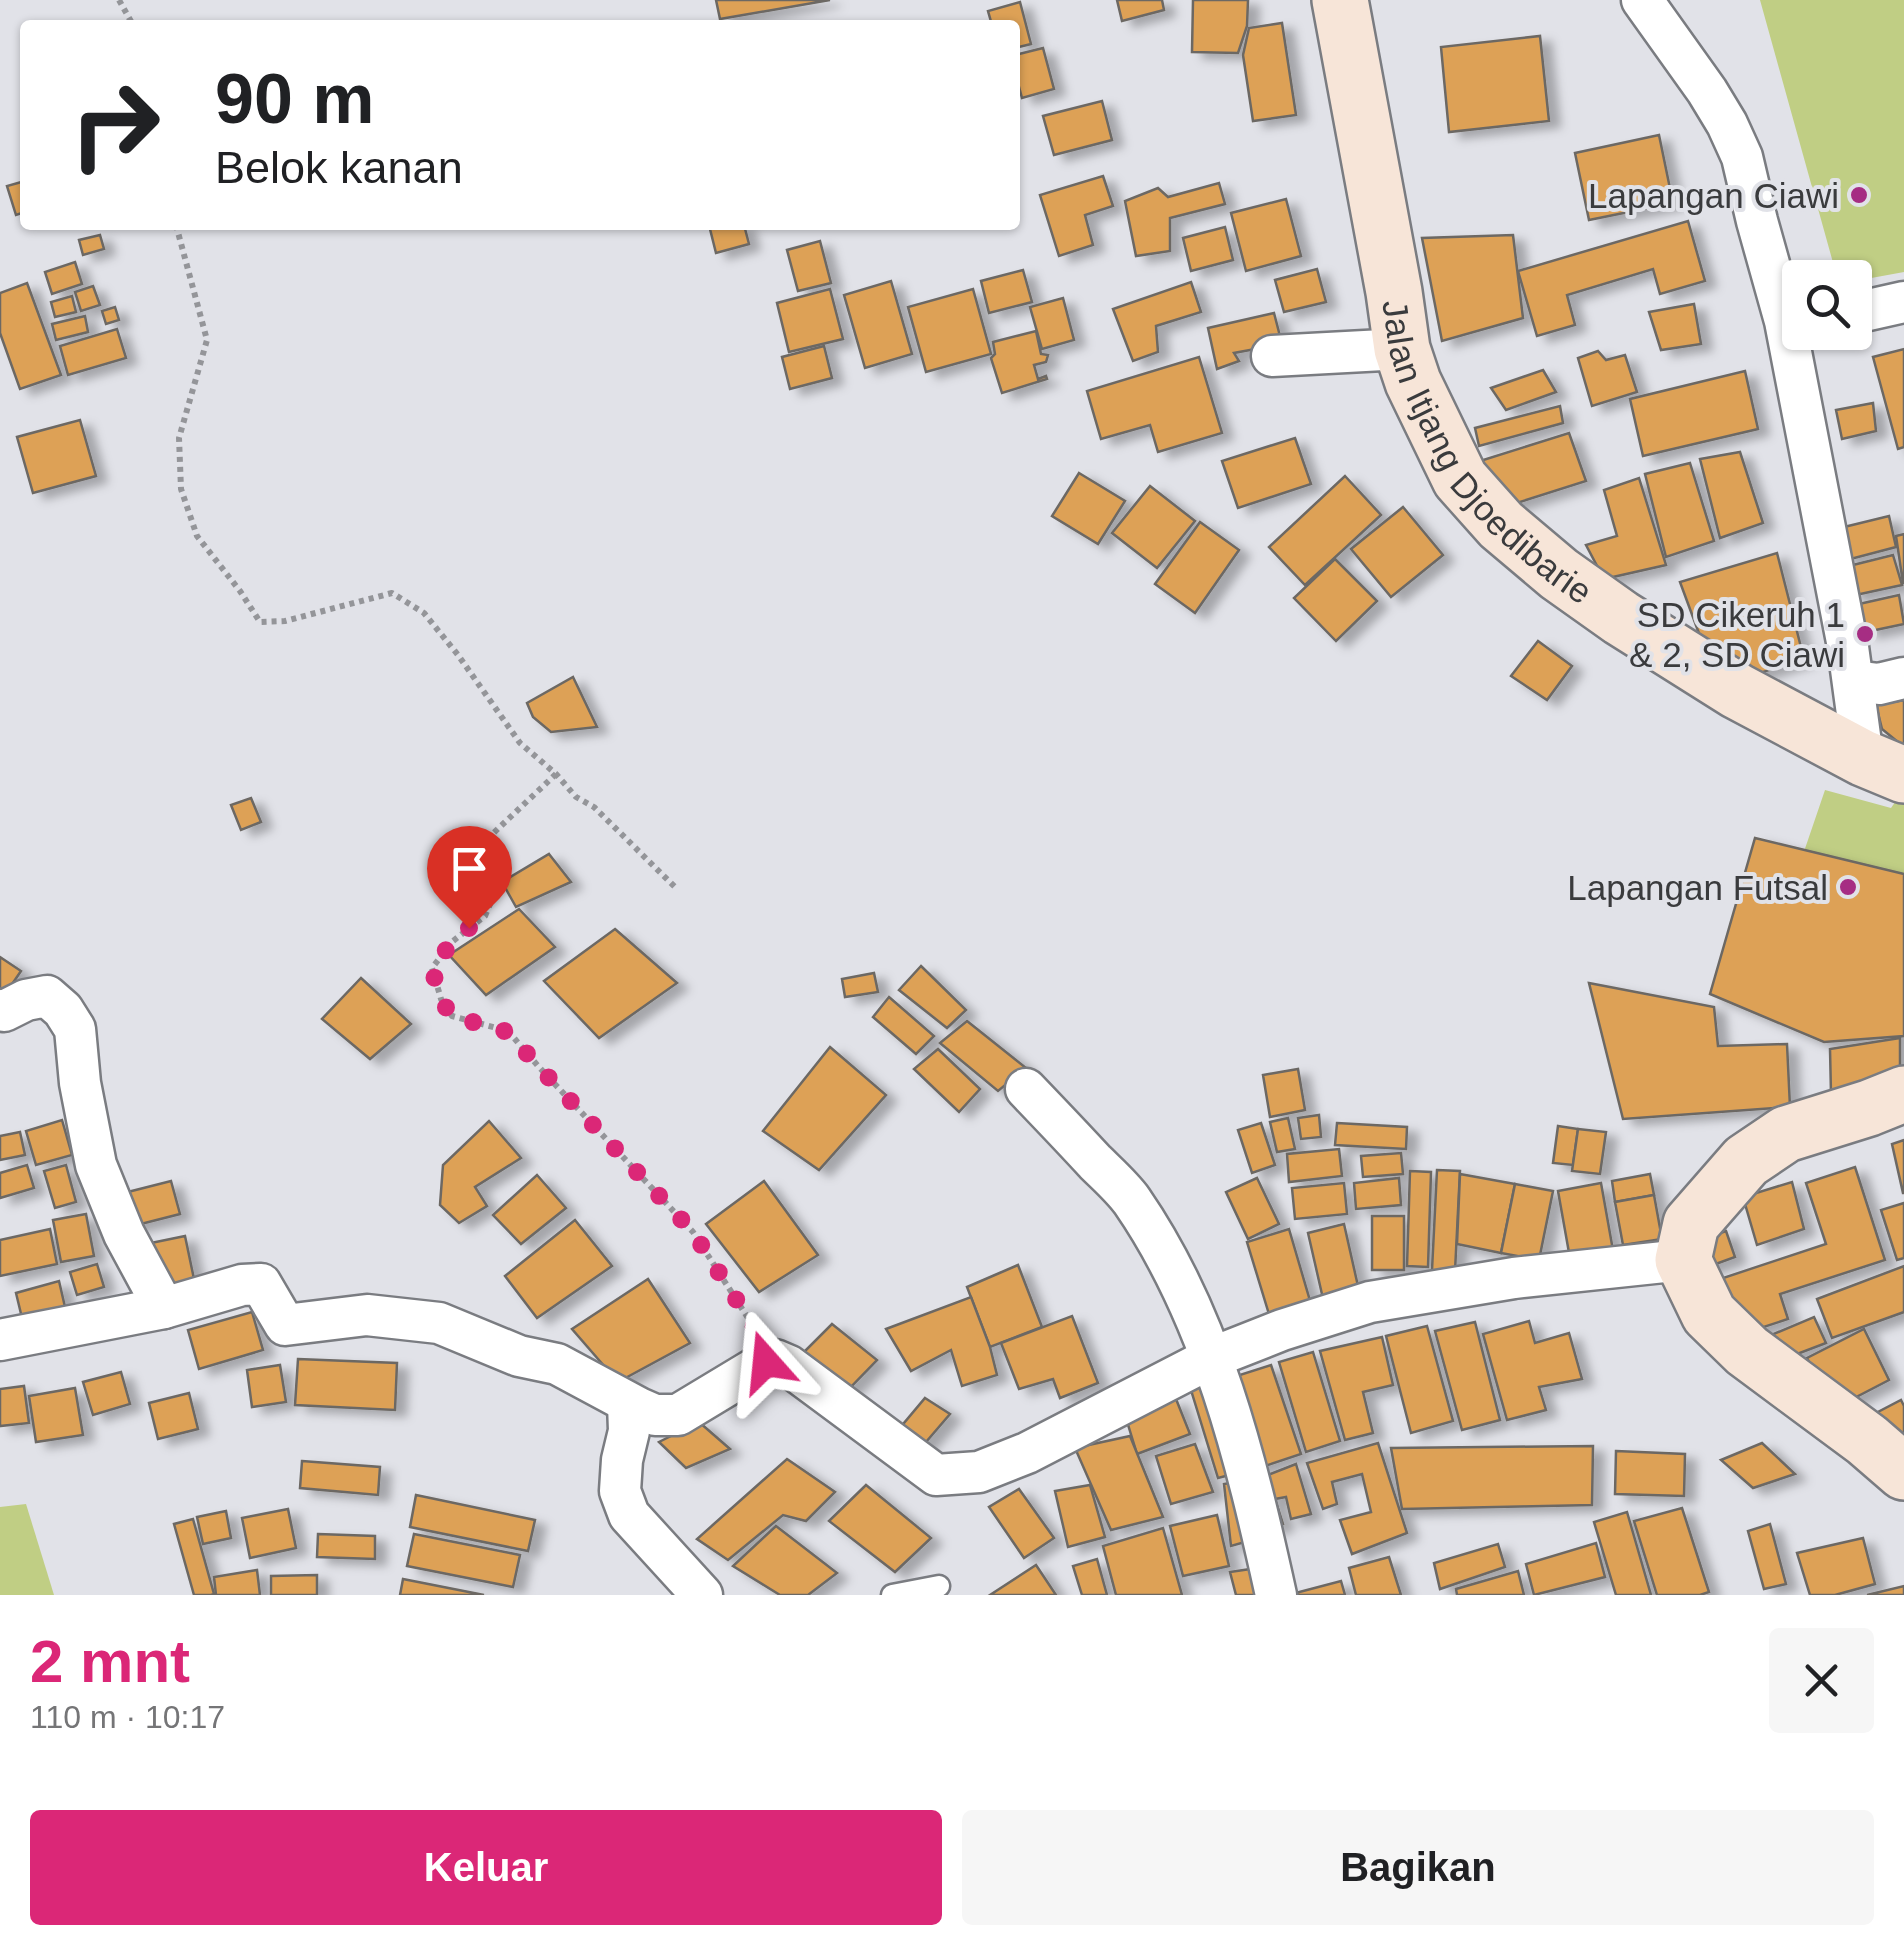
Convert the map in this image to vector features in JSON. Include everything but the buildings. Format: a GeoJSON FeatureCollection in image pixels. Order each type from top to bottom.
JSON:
{"type":"FeatureCollection","features":[{"type":"Feature","properties":{"kind":"main road","name":"Jalan Itjang Djoedibarie"},"geometry":{"type":"LineString","coordinates":[[1340,0],[1402,349],[1413,382],[1460,479],[1500,524],[1559,574],[1621,618],[1738,692],[1884,767]]}},
{"type":"Feature","properties":{"kind":"main road"},"geometry":{"type":"LineString","coordinates":[[1904,1094],[1786,1134],[1746,1161],[1691,1224],[1682,1260],[1709,1314],[1746,1351],[1868,1440],[1904,1472]]}},
{"type":"Feature","properties":{"kind":"street"},"geometry":{"type":"LineString","coordinates":[[1642,0],[1727,124],[1742,156],[1757,221],[1782,292]]}},
{"type":"Feature","properties":{"kind":"street"},"geometry":{"type":"LineString","coordinates":[[1872,310],[1904,302]]}},
{"type":"Feature","properties":{"kind":"street"},"geometry":{"type":"LineString","coordinates":[[1272,356],[1402,349]]}},
{"type":"Feature","properties":{"kind":"street"},"geometry":{"type":"LineString","coordinates":[[1797,350],[1854,680],[1884,767]]}},
{"type":"Feature","properties":{"kind":"street"},"geometry":{"type":"LineString","coordinates":[[1854,680],[1879,684],[1904,678]]}},
{"type":"Feature","properties":{"kind":"street"},"geometry":{"type":"LineString","coordinates":[[0,1010],[47,996],[76,1029],[80,1083],[96,1164],[124,1234],[164,1308]]}},
{"type":"Feature","properties":{"kind":"street"},"geometry":{"type":"LineString","coordinates":[[1026,1089],[1130,1198],[1178,1279],[1211,1358],[1251,1486],[1276,1595]]}},
{"type":"Feature","properties":{"kind":"street"},"geometry":{"type":"LineString","coordinates":[[0,1340],[164,1308],[242,1285],[262,1284],[285,1326],[367,1315],[439,1323],[519,1356],[557,1364],[655,1414],[678,1414],[775,1360],[790,1366],[936,1475],[978,1472],[1026,1453],[1211,1358],[1370,1302],[1514,1278],[1682,1260]]}},
{"type":"Feature","properties":{"kind":"street"},"geometry":{"type":"LineString","coordinates":[[628,1402],[629,1431],[620,1492],[629,1516],[702,1595]]}},
{"type":"Feature","properties":{"kind":"lane"},"geometry":{"type":"LineString","coordinates":[[892,1595],[939,1586]]}},
{"type":"Feature","properties":{"kind":"path"},"geometry":{"type":"LineString","coordinates":[[177,230],[207,340],[179,438],[181,489],[197,536],[260,622],[286,621],[392,594],[424,613],[520,743],[576,797],[594,807],[677,890]]}},
{"type":"Feature","properties":{"kind":"path"},"geometry":{"type":"LineString","coordinates":[[556,774],[486,840],[481,859],[490,904],[485,916],[453,941],[432,968],[440,999],[452,1016],[508,1032],[693,1232],[775,1360]]}},
{"type":"Feature","properties":{"kind":"green space","name":"Lapangan Ciawi"},"geometry":{"type":"Polygon","coordinates":[[[1760,0],[1904,0],[1904,272],[1872,278],[1872,260],[1832,260],[1760,0]]]}},
{"type":"Feature","properties":{"kind":"green space","name":"Lapangan Futsal"},"geometry":{"type":"Polygon","coordinates":[[[1825,790],[1891,808],[1900,795],[1904,797],[1904,1005],[1765,966],[1825,790]]]}},
{"type":"Feature","properties":{"kind":"green space"},"geometry":{"type":"Polygon","coordinates":[[[26,1504],[54,1595],[0,1595],[0,1507],[26,1504]]]}},
{"type":"Feature","properties":{"kind":"place","name":"Lapangan Ciawi"},"geometry":{"type":"Point","coordinates":[1859,195]}},
{"type":"Feature","properties":{"kind":"place","name":"SD Cikeruh 1 & 2, SD Ciawi"},"geometry":{"type":"Point","coordinates":[1865,634]}},
{"type":"Feature","properties":{"kind":"place","name":"Lapangan Futsal"},"geometry":{"type":"Point","coordinates":[1848,887]}},
{"type":"Feature","properties":{"kind":"route"},"geometry":{"type":"LineString","coordinates":[[469,928],[432,968],[440,999],[452,1016],[508,1032],[693,1232],[775,1360],[766,1362]]}}]}
